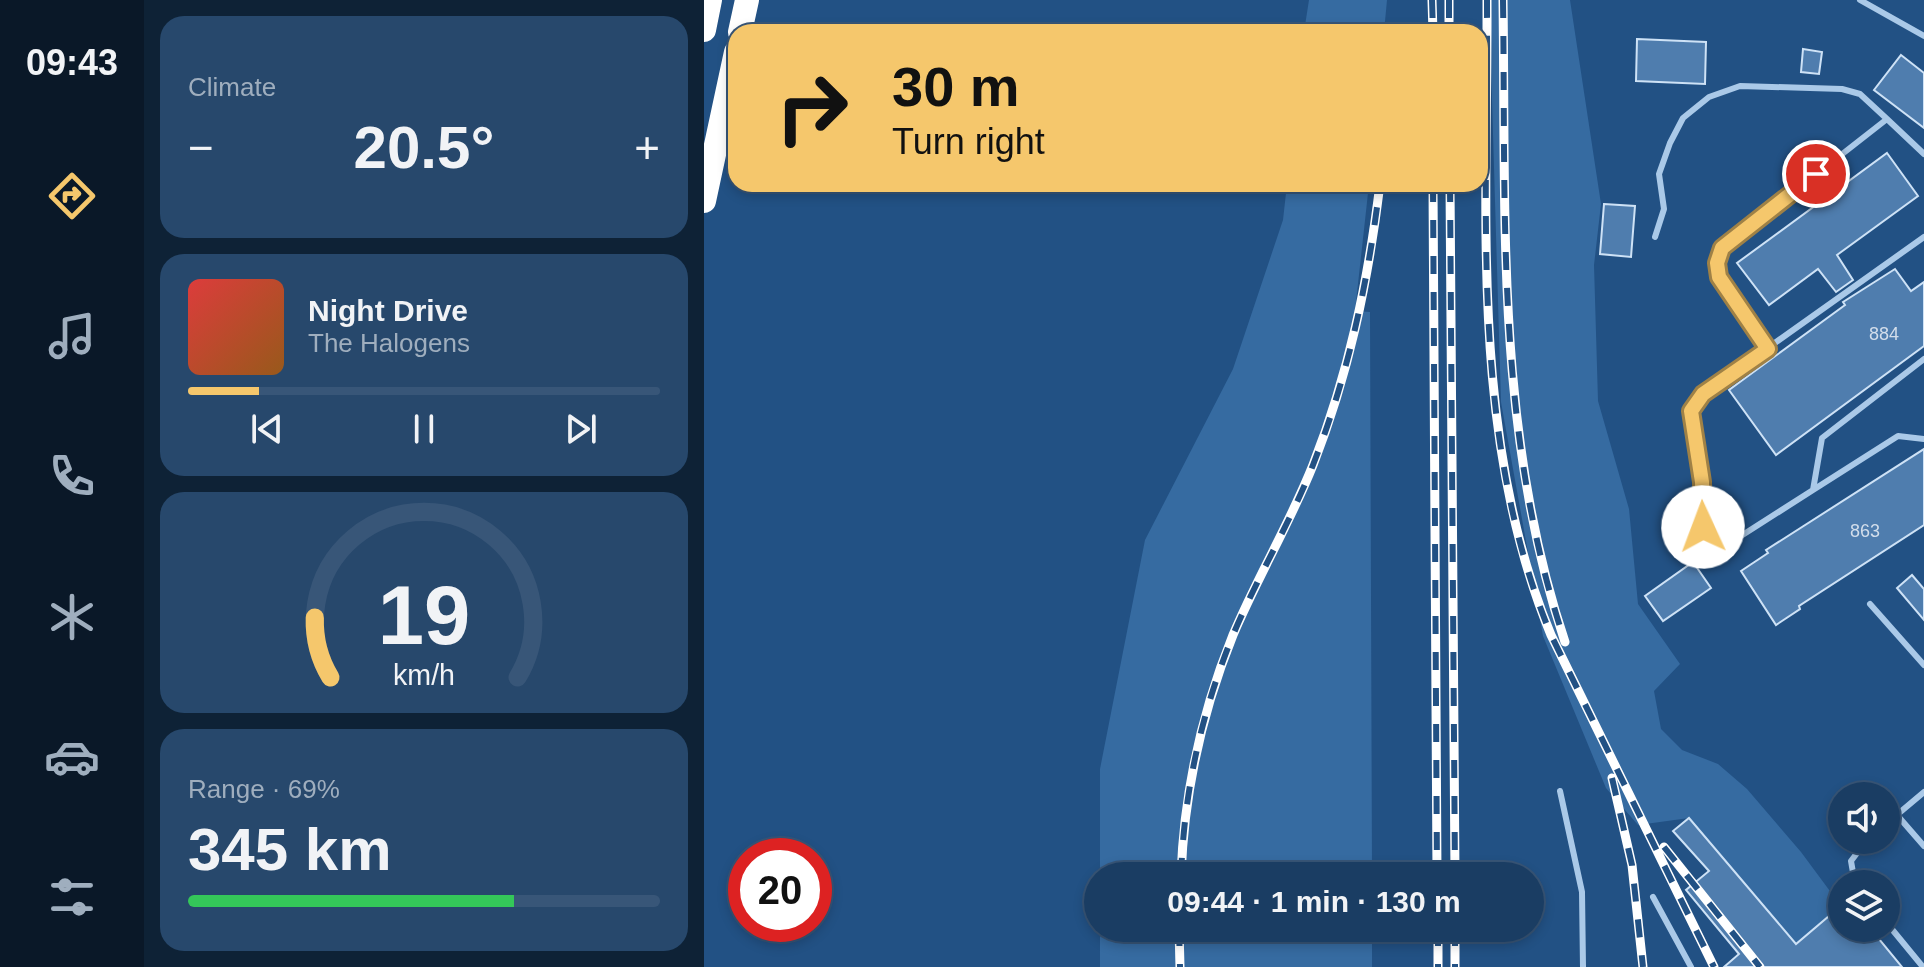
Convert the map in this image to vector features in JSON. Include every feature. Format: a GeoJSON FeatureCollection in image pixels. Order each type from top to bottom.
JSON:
{"type":"FeatureCollection","features":[{"type":"Feature","properties":{"kind":"highway"},"geometry":{"type":"LineString","coordinates":[[704,30],[710,0]]}},
{"type":"Feature","properties":{"kind":"highway"},"geometry":{"type":"LineString","coordinates":[[742,24],[747,0]]}},
{"type":"Feature","properties":{"kind":"highway"},"geometry":{"type":"LineString","coordinates":[[704,201],[728,89]]}},
{"type":"Feature","properties":{"kind":"lane"},"geometry":{"type":"LineString","coordinates":[[1860,0],[1924,36]]}},
{"type":"Feature","properties":{"kind":"lane"},"geometry":{"type":"LineString","coordinates":[[1655,237],[1664,209],[1659,174],[1683,118],[1709,97],[1740,86],[1842,89],[1860,94],[1924,154]]}},
{"type":"Feature","properties":{"kind":"lane"},"geometry":{"type":"LineString","coordinates":[[1768,349],[1719,277],[1717,263],[1722,248],[1887,119]]}},
{"type":"Feature","properties":{"kind":"lane"},"geometry":{"type":"LineString","coordinates":[[1924,237],[1703,394],[1691,411],[1702,482],[1703,527],[1719,550],[1898,436],[1924,439]]}},
{"type":"Feature","properties":{"kind":"lane"},"geometry":{"type":"LineString","coordinates":[[1813,490],[1822,438],[1924,359]]}},
{"type":"Feature","properties":{"kind":"lane"},"geometry":{"type":"LineString","coordinates":[[1870,604],[1924,665]]}},
{"type":"Feature","properties":{"kind":"lane"},"geometry":{"type":"LineString","coordinates":[[1560,791],[1582,892],[1583,967]]}},
{"type":"Feature","properties":{"kind":"lane"},"geometry":{"type":"LineString","coordinates":[[1900,812],[1924,792]]}},
{"type":"Feature","properties":{"kind":"lane"},"geometry":{"type":"LineString","coordinates":[[1900,818],[1924,846]]}},
{"type":"Feature","properties":{"kind":"lane"},"geometry":{"type":"LineString","coordinates":[[1653,897],[1691,967]]}},
{"type":"Feature","properties":{"kind":"lane"},"geometry":{"type":"LineString","coordinates":[[1900,939],[1923,967]]}},
{"type":"Feature","properties":{"kind":"shaded area"},"geometry":{"type":"Polygon","coordinates":[[[1309,0],[1387,0],[1385,24],[1305,24],[1309,0]]]}},
{"type":"Feature","properties":{"kind":"shaded area"},"geometry":{"type":"Polygon","coordinates":[[[1489,0],[1570,0],[1601,204],[1594,265],[1598,401],[1629,509],[1638,604],[1680,664],[1654,691],[1661,729],[1682,750],[1718,764],[1747,789],[1828,888],[1828,917],[1781,956],[1781,926],[1689,818],[1638,825],[1606,788],[1543,636],[1501,402],[1489,0]]]}},
{"type":"Feature","properties":{"kind":"shaded area"},"geometry":{"type":"Polygon","coordinates":[[[1286,192],[1368,192],[1355,311],[1370,312],[1372,862],[1100,862],[1100,769],[1145,540],[1233,369],[1283,220],[1286,192]]]}},
{"type":"Feature","properties":{"kind":"shaded area"},"geometry":{"type":"Polygon","coordinates":[[[1100,942],[1372,942],[1372,967],[1100,967],[1100,942]]]}},
{"type":"Feature","properties":{"kind":"building"},"geometry":{"type":"Polygon","coordinates":[[[1637,39],[1706,42],[1705,84],[1636,81],[1637,39]]]}},
{"type":"Feature","properties":{"kind":"building"},"geometry":{"type":"Polygon","coordinates":[[[1803,49],[1822,52],[1819,74],[1801,72],[1803,49]]]}},
{"type":"Feature","properties":{"kind":"building"},"geometry":{"type":"Polygon","coordinates":[[[1901,55],[1924,73],[1924,128],[1874,90],[1901,55]]]}},
{"type":"Feature","properties":{"kind":"building"},"geometry":{"type":"Polygon","coordinates":[[[1887,153],[1918,196],[1837,255],[1853,280],[1836,292],[1818,269],[1769,305],[1737,263],[1887,153]]]}},
{"type":"Feature","properties":{"kind":"building"},"geometry":{"type":"Polygon","coordinates":[[[1604,204],[1635,206],[1631,257],[1600,254],[1604,204]]]}},
{"type":"Feature","properties":{"kind":"building"},"geometry":{"type":"Polygon","coordinates":[[[1895,269],[1911,291],[1924,282],[1924,346],[1776,455],[1729,390],[1845,305],[1843,302],[1895,269]]]}},
{"type":"Feature","properties":{"kind":"building"},"geometry":{"type":"Polygon","coordinates":[[[1924,449],[1924,525],[1799,606],[1800,609],[1776,625],[1741,571],[1768,553],[1766,550],[1924,449]]]}},
{"type":"Feature","properties":{"kind":"building"},"geometry":{"type":"Polygon","coordinates":[[[1693,562],[1711,588],[1663,621],[1645,596],[1693,562]]]}},
{"type":"Feature","properties":{"kind":"building"},"geometry":{"type":"Polygon","coordinates":[[[1912,575],[1924,589],[1924,620],[1897,588],[1912,575]]]}},
{"type":"Feature","properties":{"kind":"building"},"geometry":{"type":"Polygon","coordinates":[[[1689,818],[1796,944],[1828,917],[1828,942],[1881,942],[1902,967],[1724,967],[1739,954],[1686,890],[1709,871],[1673,831],[1689,818]]]}},
{"type":"Feature","properties":{"kind":"railway"},"geometry":{"type":"LineString","coordinates":[[1432,0],[1433,24]]}},
{"type":"Feature","properties":{"kind":"railway"},"geometry":{"type":"LineString","coordinates":[[1449,0],[1449,24]]}},
{"type":"Feature","properties":{"kind":"railway"},"geometry":{"type":"LineString","coordinates":[[1487,0],[1487,24]]}},
{"type":"Feature","properties":{"kind":"railway"},"geometry":{"type":"LineString","coordinates":[[1503,0],[1505,243],[1515,404],[1526,484],[1542,564],[1565,642]]}},
{"type":"Feature","properties":{"kind":"railway"},"geometry":{"type":"LineString","coordinates":[[1182,862],[1190,783],[1203,724],[1233,635],[1304,487],[1326,431],[1356,327],[1379,192]]}},
{"type":"Feature","properties":{"kind":"railway"},"geometry":{"type":"LineString","coordinates":[[1433,192],[1437,862]]}},
{"type":"Feature","properties":{"kind":"railway"},"geometry":{"type":"LineString","coordinates":[[1450,192],[1455,862]]}},
{"type":"Feature","properties":{"kind":"railway"},"geometry":{"type":"LineString","coordinates":[[1486,192],[1489,322],[1495,403],[1507,482],[1525,560],[1551,635],[1714,967]]}},
{"type":"Feature","properties":{"kind":"railway"},"geometry":{"type":"LineString","coordinates":[[1612,778],[1632,865],[1643,967]]}},
{"type":"Feature","properties":{"kind":"railway"},"geometry":{"type":"LineString","coordinates":[[1664,847],[1760,967]]}},
{"type":"Feature","properties":{"kind":"railway"},"geometry":{"type":"LineString","coordinates":[[1179,942],[1180,967]]}},
{"type":"Feature","properties":{"kind":"railway"},"geometry":{"type":"LineString","coordinates":[[1438,942],[1438,967]]}},
{"type":"Feature","properties":{"kind":"railway"},"geometry":{"type":"LineString","coordinates":[[1455,942],[1455,967]]}},
{"type":"Feature","properties":{"kind":"route"},"geometry":{"type":"LineString","coordinates":[[1703,527],[1702,482],[1691,411],[1703,394],[1768,349],[1719,277],[1717,263],[1722,248],[1816,174]]}}]}
